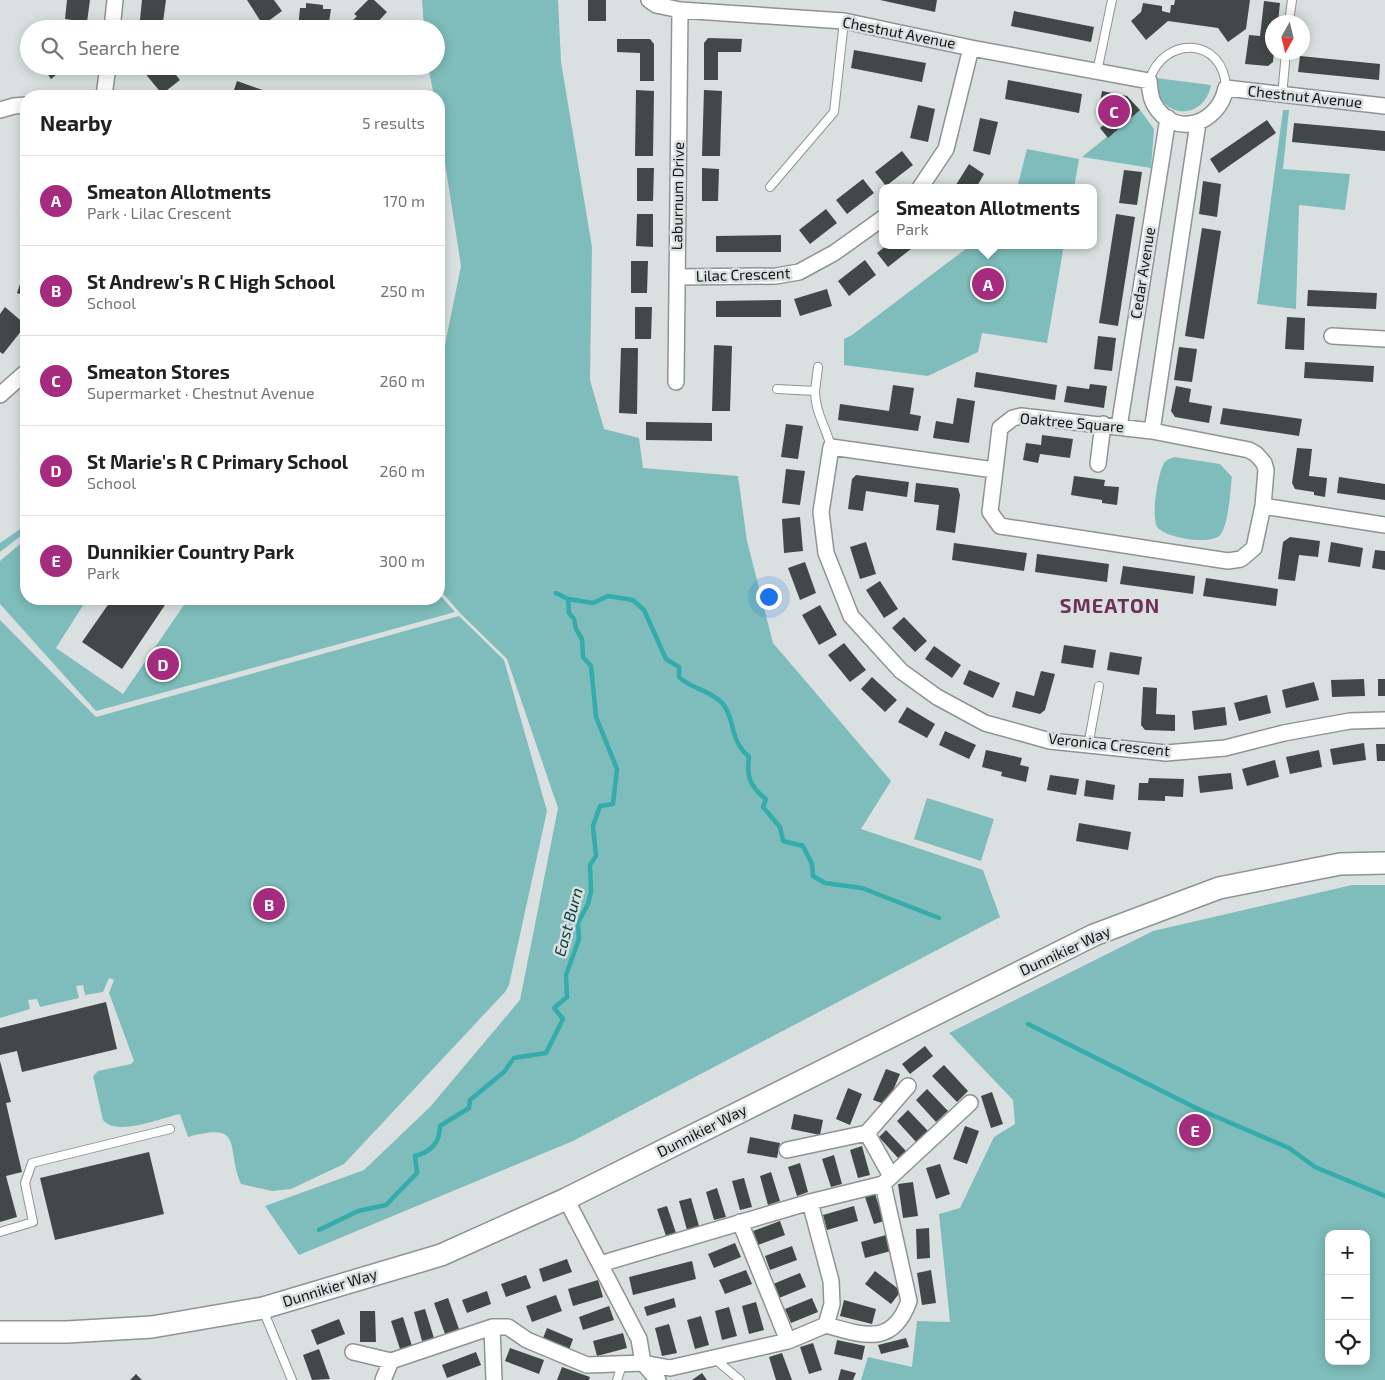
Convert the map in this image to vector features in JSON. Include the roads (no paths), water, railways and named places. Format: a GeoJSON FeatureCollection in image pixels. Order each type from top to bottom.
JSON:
{"type":"FeatureCollection","features":[{"type":"Feature","properties":{"kind":"main road","name":"Dunnikier Way"},"geometry":{"type":"LineString","coordinates":[[0,1332],[67,1332],[152,1327],[262,1308],[441,1254],[566,1199],[1094,935],[1219,888],[1340,864],[1385,864]]}},
{"type":"Feature","properties":{"kind":"street"},"geometry":{"type":"LineString","coordinates":[[113,20],[115,0]]}},
{"type":"Feature","properties":{"kind":"street","name":"Chestnut Avenue"},"geometry":{"type":"LineString","coordinates":[[649,0],[656,5],[680,10],[844,21],[971,48],[1149,81]]}},
{"type":"Feature","properties":{"kind":"street","name":"Laburnum Drive"},"geometry":{"type":"LineString","coordinates":[[676,382],[680,10]]}},
{"type":"Feature","properties":{"kind":"street"},"geometry":{"type":"LineString","coordinates":[[923,184],[946,149],[971,48]]}},
{"type":"Feature","properties":{"kind":"street"},"geometry":{"type":"LineString","coordinates":[[105,90],[107,75]]}},
{"type":"Feature","properties":{"kind":"street"},"geometry":{"type":"LineString","coordinates":[[1149,81],[1154,105],[1168,118],[1183,124],[1198,123],[1152,431]]}},
{"type":"Feature","properties":{"kind":"street","name":"Chestnut Avenue"},"geometry":{"type":"LineString","coordinates":[[1198,123],[1214,114],[1220,106],[1226,88],[1282,96],[1385,106]]}},
{"type":"Feature","properties":{"kind":"street"},"geometry":{"type":"LineString","coordinates":[[0,110],[20,106]]}},
{"type":"Feature","properties":{"kind":"street","name":"Cedar Avenue"},"geometry":{"type":"LineString","coordinates":[[1119,427],[1168,118]]}},
{"type":"Feature","properties":{"kind":"street","name":"Lilac Crescent"},"geometry":{"type":"LineString","coordinates":[[677,277],[776,276],[799,272],[834,253],[879,221]]}},
{"type":"Feature","properties":{"kind":"street"},"geometry":{"type":"LineString","coordinates":[[1332,336],[1385,339]]}},
{"type":"Feature","properties":{"kind":"street"},"geometry":{"type":"LineString","coordinates":[[0,395],[20,377]]}},
{"type":"Feature","properties":{"kind":"street","name":"Oaktree Square"},"geometry":{"type":"LineString","coordinates":[[1021,416],[1103,424],[1152,431],[1249,450],[1256,454],[1264,463],[1266,470],[1263,506],[1254,548],[1241,559],[1228,561],[1000,526],[990,512],[1000,428],[1013,418],[1021,416]]}},
{"type":"Feature","properties":{"kind":"street"},"geometry":{"type":"LineString","coordinates":[[1098,464],[1103,424]]}},
{"type":"Feature","properties":{"kind":"street"},"geometry":{"type":"LineString","coordinates":[[831,447],[994,470]]}},
{"type":"Feature","properties":{"kind":"street","name":"Veronica Crescent"},"geometry":{"type":"LineString","coordinates":[[831,447],[820,512],[826,553],[851,616],[901,671],[937,697],[985,723],[1050,741],[1166,753],[1225,748],[1284,733],[1340,723],[1385,720]]}},
{"type":"Feature","properties":{"kind":"street"},"geometry":{"type":"LineString","coordinates":[[1263,506],[1385,525]]}},
{"type":"Feature","properties":{"kind":"street"},"geometry":{"type":"LineString","coordinates":[[787,1150],[866,1133],[908,1086]]}},
{"type":"Feature","properties":{"kind":"street"},"geometry":{"type":"LineString","coordinates":[[600,1264],[887,1180],[970,1103]]}},
{"type":"Feature","properties":{"kind":"street"},"geometry":{"type":"LineString","coordinates":[[354,1352],[391,1361],[492,1327],[508,1328],[527,1340],[587,1365],[643,1363],[670,1368],[788,1341],[826,1325],[856,1334],[882,1334],[892,1330],[905,1313],[909,1301],[887,1180],[866,1133]]}},
{"type":"Feature","properties":{"kind":"street"},"geometry":{"type":"LineString","coordinates":[[566,1199],[639,1340],[643,1363],[658,1380]]}},
{"type":"Feature","properties":{"kind":"street"},"geometry":{"type":"LineString","coordinates":[[810,1202],[831,1281],[832,1304],[826,1325]]}},
{"type":"Feature","properties":{"kind":"street"},"geometry":{"type":"LineString","coordinates":[[740,1222],[788,1341]]}},
{"type":"Feature","properties":{"kind":"street"},"geometry":{"type":"LineString","coordinates":[[492,1327],[494,1380]]}},
{"type":"Feature","properties":{"kind":"street"},"geometry":{"type":"LineString","coordinates":[[383,1380],[391,1361]]}},
{"type":"Feature","properties":{"kind":"lane"},"geometry":{"type":"LineString","coordinates":[[1097,72],[1112,0]]}},
{"type":"Feature","properties":{"kind":"lane"},"geometry":{"type":"LineString","coordinates":[[1290,15],[1292,0]]}},
{"type":"Feature","properties":{"kind":"lane"},"geometry":{"type":"LineString","coordinates":[[770,187],[834,112],[844,21]]}},
{"type":"Feature","properties":{"kind":"lane","name":"Chestnut Avenue"},"geometry":{"type":"LineString","coordinates":[[1149,81],[1156,64],[1166,54],[1177,49],[1192,47],[1204,51],[1218,62],[1223,70],[1226,88]]}},
{"type":"Feature","properties":{"kind":"lane"},"geometry":{"type":"LineString","coordinates":[[1282,96],[1285,60]]}},
{"type":"Feature","properties":{"kind":"lane"},"geometry":{"type":"LineString","coordinates":[[818,367],[815,405],[827,432],[831,447]]}},
{"type":"Feature","properties":{"kind":"lane"},"geometry":{"type":"LineString","coordinates":[[777,389],[815,391]]}},
{"type":"Feature","properties":{"kind":"lane"},"geometry":{"type":"LineString","coordinates":[[1088,746],[1099,686]]}},
{"type":"Feature","properties":{"kind":"lane"},"geometry":{"type":"LineString","coordinates":[[0,1232],[33,1222],[25,1183],[32,1163],[170,1129]]}},
{"type":"Feature","properties":{"kind":"lane"},"geometry":{"type":"LineString","coordinates":[[262,1308],[292,1380]]}},
{"type":"Feature","properties":{"kind":"lane"},"geometry":{"type":"LineString","coordinates":[[715,1359],[740,1380]]}},
{"type":"Feature","properties":{"kind":"lane"},"geometry":{"type":"LineString","coordinates":[[617,1380],[622,1365]]}},
{"type":"Feature","properties":{"kind":"waterway"},"geometry":{"type":"LineString","coordinates":[[556,593],[568,599],[593,603],[608,596],[633,600],[644,610],[666,659],[679,667],[679,677],[718,699],[727,710],[738,743],[749,757],[748,770],[750,781],[766,799],[763,807],[780,827],[783,841],[803,846],[812,864],[813,876],[825,883],[862,888],[939,918]]}},
{"type":"Feature","properties":{"kind":"waterway","name":"East Burn"},"geometry":{"type":"LineString","coordinates":[[319,1230],[358,1211],[386,1205],[417,1173],[415,1156],[426,1152],[434,1146],[440,1132],[440,1126],[469,1108],[470,1100],[504,1072],[514,1058],[546,1053],[563,1019],[554,1008],[567,997],[566,975],[579,939],[578,923],[588,904],[591,892],[590,865],[596,856],[593,826],[600,806],[613,804],[617,769],[596,717],[591,666],[583,657],[582,639],[576,629],[574,619],[569,613],[568,599]]}},
{"type":"Feature","properties":{"kind":"waterway"},"geometry":{"type":"LineString","coordinates":[[1028,1024],[1196,1108],[1289,1148],[1315,1167],[1385,1196]]}},
{"type":"Feature","properties":{"kind":"place","name":"Smeaton Stores"},"geometry":{"type":"Point","coordinates":[1114,111]}},
{"type":"Feature","properties":{"kind":"place","name":"Smeaton Allotments"},"geometry":{"type":"Point","coordinates":[988,284]}},
{"type":"Feature","properties":{"kind":"place","name":"St Marie's R C Primary School"},"geometry":{"type":"Point","coordinates":[163,664]}},
{"type":"Feature","properties":{"kind":"place","name":"St Andrew's R C High School"},"geometry":{"type":"Point","coordinates":[269,904]}},
{"type":"Feature","properties":{"kind":"place","name":"Dunnikier Country Park"},"geometry":{"type":"Point","coordinates":[1195,1130]}},
{"type":"Feature","properties":{"kind":"district","name":"SMEATON"},"geometry":{"type":"Point","coordinates":[1110,606]}}]}
